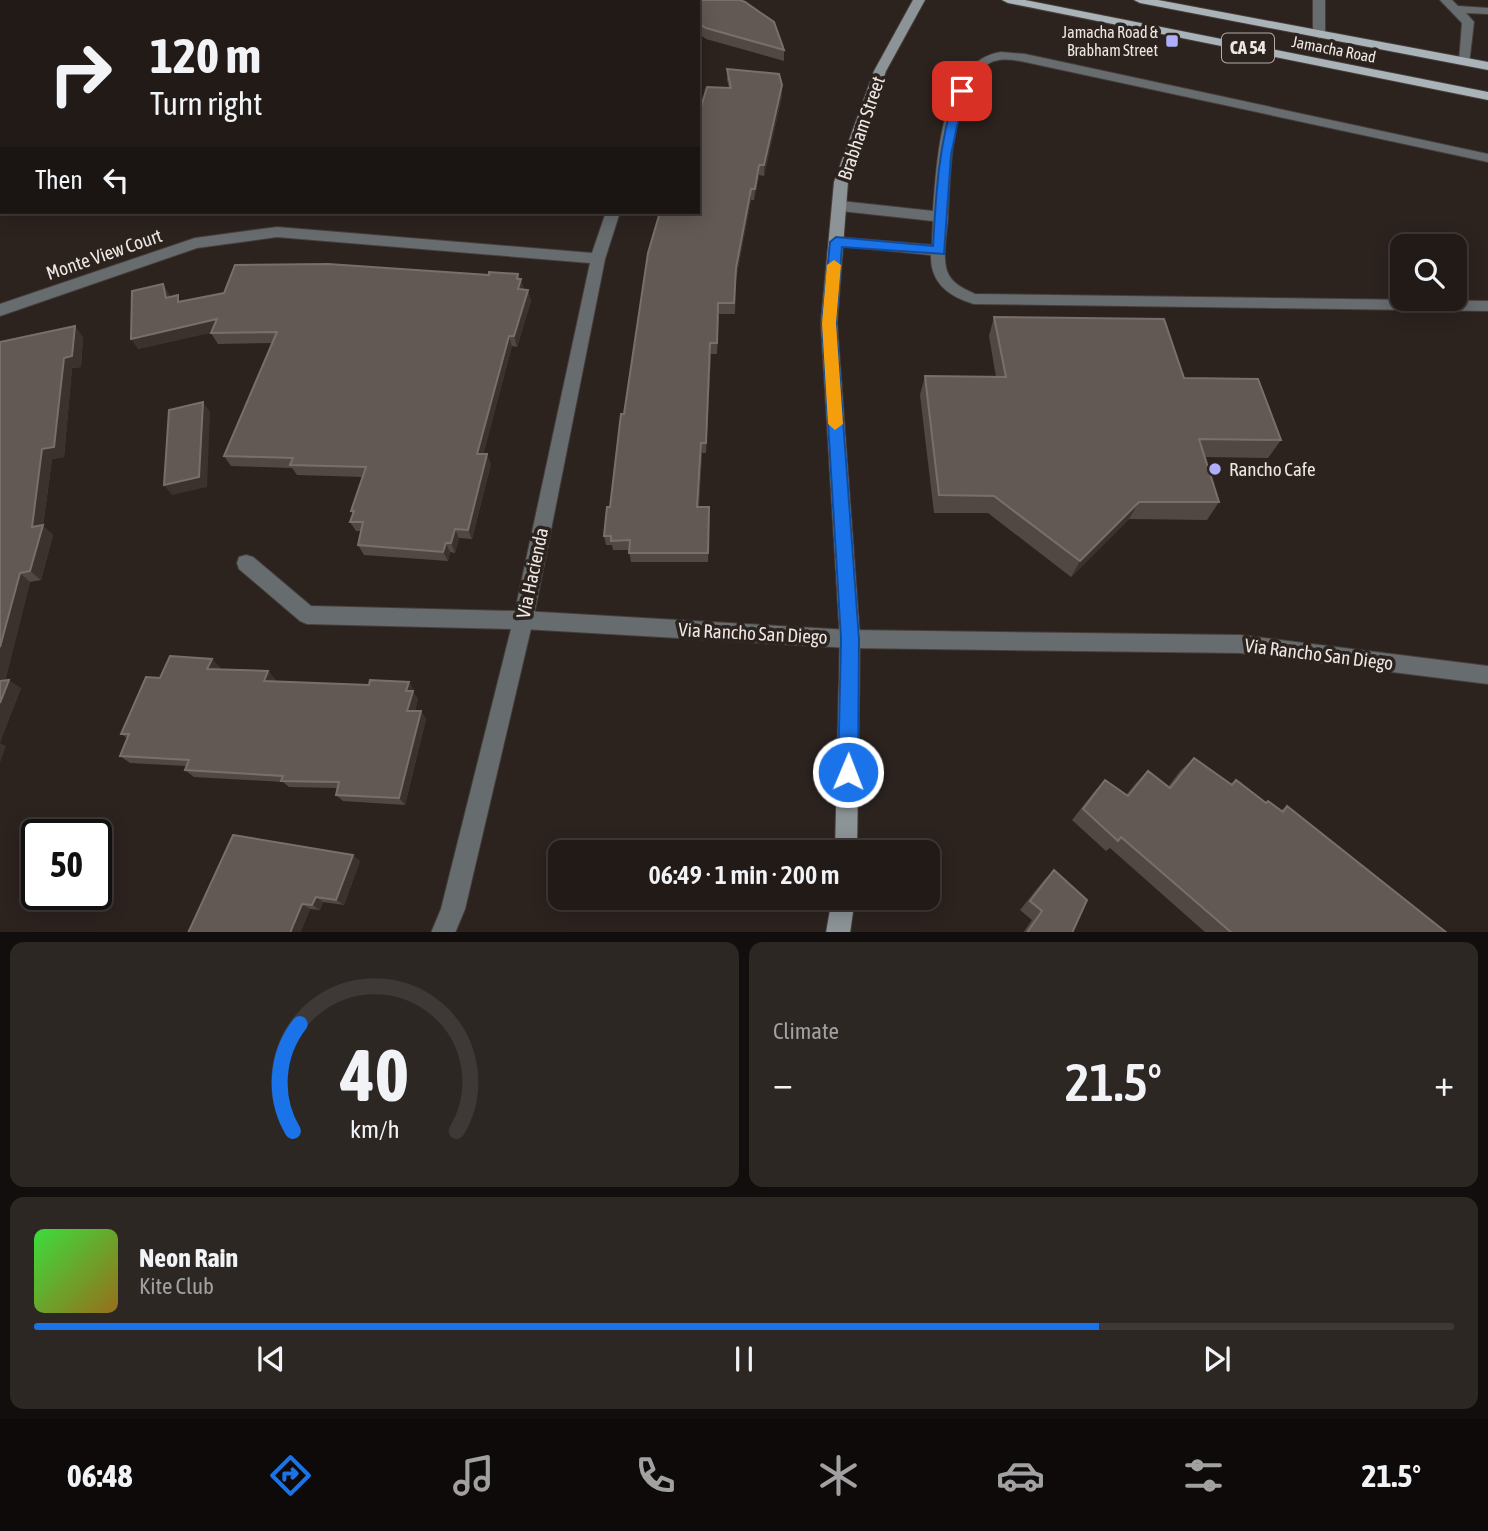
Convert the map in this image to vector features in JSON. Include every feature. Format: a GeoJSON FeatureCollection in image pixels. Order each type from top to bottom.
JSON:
{"type":"FeatureCollection","features":[{"type":"Feature","properties":{"kind":"main road","name":"Brabham Street"},"geometry":{"type":"LineString","coordinates":[[846,840],[850,639],[829,323],[841,182],[880,71],[919,0]]}},
{"type":"Feature","properties":{"kind":"main road","name":"Jamacha Road"},"geometry":{"type":"LineString","coordinates":[[1008,0],[1488,96]]}},
{"type":"Feature","properties":{"kind":"main road","name":"Jamacha Road"},"geometry":{"type":"LineString","coordinates":[[1140,0],[1488,66]]}},
{"type":"Feature","properties":{"kind":"main road"},"geometry":{"type":"LineString","coordinates":[[838,932],[842,910]]}},
{"type":"Feature","properties":{"kind":"street"},"geometry":{"type":"LineString","coordinates":[[1319,0],[1319,34]]}},
{"type":"Feature","properties":{"kind":"street"},"geometry":{"type":"LineString","coordinates":[[1450,5],[1488,11]]}},
{"type":"Feature","properties":{"kind":"street"},"geometry":{"type":"LineString","coordinates":[[1450,5],[1468,22],[1465,61]]}},
{"type":"Feature","properties":{"kind":"street"},"geometry":{"type":"LineString","coordinates":[[1488,158],[1002,55],[976,66],[962,91],[951,126],[945,155],[938,268],[942,279],[951,289],[974,299],[1488,306]]}},
{"type":"Feature","properties":{"kind":"street"},"geometry":{"type":"LineString","coordinates":[[841,206],[941,217]]}},
{"type":"Feature","properties":{"kind":"street","name":"Via Hacienda"},"geometry":{"type":"LineString","coordinates":[[443,932],[453,909],[523,620],[598,259],[613,214]]}},
{"type":"Feature","properties":{"kind":"street","name":"Monte View Court"},"geometry":{"type":"LineString","coordinates":[[0,310],[195,243],[277,232],[598,259]]}},
{"type":"Feature","properties":{"kind":"street"},"geometry":{"type":"LineString","coordinates":[[836,242],[939,251]]}},
{"type":"Feature","properties":{"kind":"street","name":"Via Rancho San Diego"},"geometry":{"type":"LineString","coordinates":[[246,563],[307,615],[523,620],[850,639],[1240,644],[1488,675]]}},
{"type":"Feature","properties":{"kind":"building"},"geometry":{"type":"Polygon","coordinates":[[[700,0],[740,0],[774,22],[784,50],[700,24],[700,0]]]}},
{"type":"Feature","properties":{"kind":"building"},"geometry":{"type":"Polygon","coordinates":[[[727,69],[779,74],[782,85],[764,165],[759,165],[755,189],[751,189],[736,268],[734,303],[718,303],[717,343],[710,343],[706,443],[701,443],[697,507],[709,507],[708,553],[629,553],[630,540],[611,541],[611,536],[604,536],[648,253],[659,214],[700,214],[700,107],[707,87],[731,88],[727,69]]]}},
{"type":"Feature","properties":{"kind":"building"},"geometry":{"type":"Polygon","coordinates":[[[328,264],[489,275],[489,272],[518,274],[517,279],[521,279],[518,289],[528,290],[514,336],[509,336],[477,454],[487,454],[468,530],[455,529],[451,543],[446,543],[443,552],[358,545],[363,522],[350,522],[354,511],[351,511],[366,467],[290,465],[293,458],[224,456],[277,332],[211,333],[217,319],[131,339],[132,291],[163,284],[166,298],[178,295],[178,302],[224,293],[235,265],[328,264]]]}},
{"type":"Feature","properties":{"kind":"building"},"geometry":{"type":"Polygon","coordinates":[[[994,317],[1164,319],[1184,378],[1258,379],[1281,440],[1199,439],[1219,502],[1139,502],[1080,561],[994,496],[939,495],[925,376],[1006,377],[994,317]]]}},
{"type":"Feature","properties":{"kind":"building"},"geometry":{"type":"Polygon","coordinates":[[[75,326],[72,356],[64,358],[54,447],[42,449],[32,527],[43,525],[30,571],[20,573],[0,647],[0,342],[75,326]]]}},
{"type":"Feature","properties":{"kind":"building"},"geometry":{"type":"Polygon","coordinates":[[[203,402],[199,477],[164,485],[169,410],[203,402]]]}},
{"type":"Feature","properties":{"kind":"building"},"geometry":{"type":"Polygon","coordinates":[[[170,656],[212,659],[207,669],[268,671],[264,681],[369,685],[370,680],[409,682],[406,691],[413,691],[407,711],[421,711],[399,798],[336,795],[339,782],[281,781],[283,776],[185,770],[189,760],[120,756],[129,734],[121,734],[146,677],[160,678],[170,656]]]}},
{"type":"Feature","properties":{"kind":"building"},"geometry":{"type":"Polygon","coordinates":[[[9,680],[0,703],[0,681],[9,680]]]}},
{"type":"Feature","properties":{"kind":"building"},"geometry":{"type":"Polygon","coordinates":[[[1194,758],[1232,785],[1236,780],[1266,803],[1268,801],[1283,812],[1287,806],[1446,932],[1231,932],[1121,837],[1118,841],[1083,809],[1105,780],[1128,796],[1148,771],[1170,788],[1194,758]]]}},
{"type":"Feature","properties":{"kind":"building"},"geometry":{"type":"Polygon","coordinates":[[[233,835],[353,855],[336,900],[316,897],[312,905],[302,904],[290,932],[188,932],[233,835]]]}},
{"type":"Feature","properties":{"kind":"building"},"geometry":{"type":"Polygon","coordinates":[[[1054,870],[1087,900],[1072,932],[1028,932],[1042,911],[1030,901],[1054,870]]]}},
{"type":"Feature","properties":{"kind":"slow traffic"},"geometry":{"type":"LineString","coordinates":[[834,265],[829,323],[835,424]]}},
{"type":"Feature","properties":{"kind":"place","name":"Jamacha Road & Brabham Street"},"geometry":{"type":"Point","coordinates":[1172,41]}},
{"type":"Feature","properties":{"kind":"place","name":"Rancho Cafe"},"geometry":{"type":"Point","coordinates":[1215,469]}},
{"type":"Feature","properties":{"kind":"route"},"geometry":{"type":"LineString","coordinates":[[848,772],[850,639],[829,323],[836,242],[939,251],[945,155],[962,91]]}}]}
